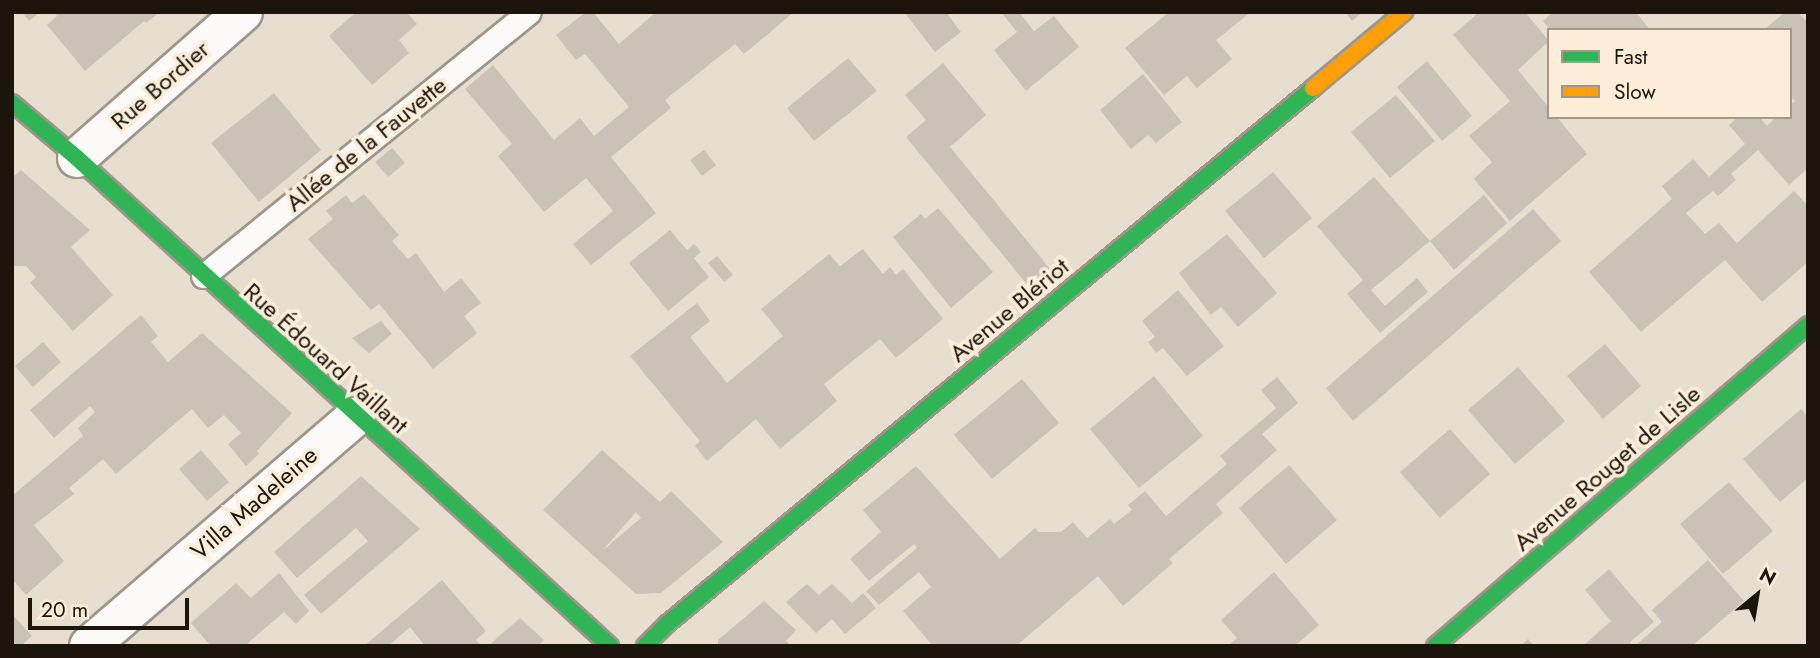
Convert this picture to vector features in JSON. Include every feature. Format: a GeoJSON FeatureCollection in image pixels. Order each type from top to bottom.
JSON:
{"type":"FeatureCollection","features":[{"type":"Feature","properties":{"kind":"street","name":"Rue Bordier"},"geometry":{"type":"LineString","coordinates":[[78,158],[243,12]]}},
{"type":"Feature","properties":{"kind":"street","name":"Avenue Blériot"},"geometry":{"type":"LineString","coordinates":[[645,646],[667,624],[1404,12]]}},
{"type":"Feature","properties":{"kind":"street","name":"Rue Édouard Vaillant"},"geometry":{"type":"LineString","coordinates":[[14,109],[78,158],[203,276],[610,646]]}},
{"type":"Feature","properties":{"kind":"street","name":"Avenue Rouget de Lisle"},"geometry":{"type":"LineString","coordinates":[[1435,646],[1808,325]]}},
{"type":"Feature","properties":{"kind":"street","name":"Villa Madeleine"},"geometry":{"type":"LineString","coordinates":[[89,646],[356,416]]}},
{"type":"Feature","properties":{"kind":"lane","name":"Allée de la Fauvette"},"geometry":{"type":"LineString","coordinates":[[203,276],[529,12]]}},
{"type":"Feature","properties":{"kind":"building"},"geometry":{"type":"Polygon","coordinates":[[[22,12],[40,12],[29,21],[22,12]]]}},
{"type":"Feature","properties":{"kind":"building"},"geometry":{"type":"Polygon","coordinates":[[[54,12],[160,12],[146,23],[144,21],[85,71],[47,25],[57,16],[54,12]]]}},
{"type":"Feature","properties":{"kind":"building"},"geometry":{"type":"Polygon","coordinates":[[[356,12],[406,12],[417,24],[399,40],[409,53],[372,85],[329,36],[356,12]]]}},
{"type":"Feature","properties":{"kind":"building"},"geometry":{"type":"Polygon","coordinates":[[[586,12],[593,12],[619,44],[656,12],[794,12],[744,54],[735,44],[665,100],[671,108],[611,157],[656,213],[591,265],[573,244],[613,211],[586,178],[544,212],[498,156],[512,144],[465,89],[493,65],[554,140],[580,118],[594,136],[629,107],[585,54],[576,60],[556,35],[586,12]]]}},
{"type":"Feature","properties":{"kind":"building"},"geometry":{"type":"Polygon","coordinates":[[[904,12],[946,12],[961,32],[935,52],[904,12]]]}},
{"type":"Feature","properties":{"kind":"building"},"geometry":{"type":"Polygon","coordinates":[[[1001,12],[1019,12],[1034,31],[1054,16],[1079,47],[1026,91],[994,50],[1017,32],[1001,12]]]}},
{"type":"Feature","properties":{"kind":"building"},"geometry":{"type":"Polygon","coordinates":[[[1169,12],[1251,12],[1216,40],[1232,59],[1197,88],[1187,76],[1164,95],[1125,48],[1169,12]]]}},
{"type":"Feature","properties":{"kind":"building"},"geometry":{"type":"Polygon","coordinates":[[[1345,12],[1363,12],[1352,21],[1345,12]]]}},
{"type":"Feature","properties":{"kind":"building"},"geometry":{"type":"Polygon","coordinates":[[[1479,12],[1525,12],[1547,39],[1547,43],[1518,70],[1547,106],[1547,119],[1559,119],[1587,154],[1510,221],[1474,179],[1492,162],[1469,136],[1510,101],[1453,35],[1479,12]]]}},
{"type":"Feature","properties":{"kind":"building"},"geometry":{"type":"Polygon","coordinates":[[[1553,12],[1636,12],[1648,28],[1548,28],[1543,21],[1553,12]]]}},
{"type":"Feature","properties":{"kind":"building"},"geometry":{"type":"Polygon","coordinates":[[[1785,12],[1798,12],[1808,23],[1808,168],[1789,185],[1758,150],[1731,174],[1736,180],[1718,196],[1713,191],[1686,213],[1705,234],[1719,223],[1737,243],[1794,191],[1808,206],[1808,262],[1762,302],[1725,260],[1641,332],[1589,272],[1672,199],[1662,186],[1693,159],[1709,177],[1745,144],[1729,125],[1736,119],[1761,119],[1767,126],[1774,119],[1792,119],[1792,103],[1795,101],[1792,97],[1792,28],[1766,28],[1785,12]]]}},
{"type":"Feature","properties":{"kind":"building"},"geometry":{"type":"Polygon","coordinates":[[[848,58],[877,91],[814,141],[787,108],[848,58]]]}},
{"type":"Feature","properties":{"kind":"building"},"geometry":{"type":"Polygon","coordinates":[[[1427,61],[1472,116],[1442,141],[1397,87],[1427,61]]]}},
{"type":"Feature","properties":{"kind":"building"},"geometry":{"type":"Polygon","coordinates":[[[943,63],[986,115],[950,147],[1051,270],[1030,288],[906,137],[926,120],[905,95],[943,63]]]}},
{"type":"Feature","properties":{"kind":"building"},"geometry":{"type":"Polygon","coordinates":[[[1143,74],[1182,122],[1156,143],[1148,135],[1131,149],[1100,110],[1143,74]]]}},
{"type":"Feature","properties":{"kind":"building"},"geometry":{"type":"Polygon","coordinates":[[[274,93],[321,150],[259,202],[211,143],[274,93]]]}},
{"type":"Feature","properties":{"kind":"building"},"geometry":{"type":"Polygon","coordinates":[[[1396,95],[1435,141],[1390,178],[1351,132],[1396,95]]]}},
{"type":"Feature","properties":{"kind":"building"},"geometry":{"type":"Polygon","coordinates":[[[392,148],[405,163],[388,177],[375,162],[392,148]]]}},
{"type":"Feature","properties":{"kind":"building"},"geometry":{"type":"Polygon","coordinates":[[[704,150],[716,165],[702,176],[690,160],[704,150]]]}},
{"type":"Feature","properties":{"kind":"building"},"geometry":{"type":"Polygon","coordinates":[[[21,170],[90,230],[71,247],[113,295],[73,331],[30,283],[36,277],[26,266],[12,266],[12,178],[21,170]]]}},
{"type":"Feature","properties":{"kind":"building"},"geometry":{"type":"Polygon","coordinates":[[[1273,172],[1312,218],[1264,258],[1225,211],[1273,172]]]}},
{"type":"Feature","properties":{"kind":"building"},"geometry":{"type":"Polygon","coordinates":[[[1374,177],[1430,241],[1371,290],[1385,306],[1417,278],[1428,292],[1380,333],[1347,294],[1363,280],[1317,226],[1374,177]]]}},
{"type":"Feature","properties":{"kind":"building"},"geometry":{"type":"Polygon","coordinates":[[[364,194],[399,235],[392,241],[408,259],[416,253],[444,292],[461,278],[481,303],[464,316],[477,333],[433,369],[379,304],[371,310],[308,239],[333,219],[326,211],[346,195],[352,203],[364,194]]]}},
{"type":"Feature","properties":{"kind":"building"},"geometry":{"type":"Polygon","coordinates":[[[1484,195],[1507,223],[1454,270],[1430,241],[1484,195]]]}},
{"type":"Feature","properties":{"kind":"building"},"geometry":{"type":"Polygon","coordinates":[[[938,208],[993,272],[951,308],[893,237],[921,214],[925,219],[938,208]]]}},
{"type":"Feature","properties":{"kind":"building"},"geometry":{"type":"Polygon","coordinates":[[[1533,209],[1561,241],[1353,421],[1326,388],[1533,209]]]}},
{"type":"Feature","properties":{"kind":"building"},"geometry":{"type":"Polygon","coordinates":[[[670,230],[687,250],[694,244],[701,252],[694,258],[709,277],[668,311],[629,263],[670,230]]]}},
{"type":"Feature","properties":{"kind":"building"},"geometry":{"type":"Polygon","coordinates":[[[1227,234],[1277,293],[1238,327],[1221,307],[1211,315],[1179,273],[1227,234]]]}},
{"type":"Feature","properties":{"kind":"building"},"geometry":{"type":"Polygon","coordinates":[[[863,249],[883,274],[890,267],[896,275],[903,269],[943,319],[896,358],[880,339],[824,384],[837,401],[780,449],[756,419],[707,461],[695,446],[700,441],[630,356],[697,303],[710,321],[690,337],[727,383],[783,336],[761,309],[829,254],[840,266],[863,249]]]}},
{"type":"Feature","properties":{"kind":"building"},"geometry":{"type":"Polygon","coordinates":[[[717,256],[733,275],[724,282],[708,263],[717,256]]]}},
{"type":"Feature","properties":{"kind":"building"},"geometry":{"type":"Polygon","coordinates":[[[1178,290],[1224,346],[1187,376],[1163,348],[1156,353],[1148,342],[1155,337],[1142,321],[1178,290]]]}},
{"type":"Feature","properties":{"kind":"building"},"geometry":{"type":"Polygon","coordinates":[[[141,315],[158,336],[151,342],[168,362],[202,333],[292,413],[246,466],[228,444],[241,433],[224,415],[208,428],[192,409],[116,474],[103,459],[69,488],[74,494],[34,525],[64,561],[26,595],[12,579],[12,496],[83,436],[78,428],[95,412],[90,406],[54,438],[30,410],[141,315]]]}},
{"type":"Feature","properties":{"kind":"building"},"geometry":{"type":"Polygon","coordinates":[[[381,321],[392,334],[369,353],[352,338],[381,321]]]}},
{"type":"Feature","properties":{"kind":"building"},"geometry":{"type":"Polygon","coordinates":[[[43,342],[61,362],[33,387],[15,366],[43,342]]]}},
{"type":"Feature","properties":{"kind":"building"},"geometry":{"type":"Polygon","coordinates":[[[1605,344],[1641,386],[1603,419],[1567,376],[1605,344]]]}},
{"type":"Feature","properties":{"kind":"building"},"geometry":{"type":"Polygon","coordinates":[[[1518,367],[1565,421],[1515,464],[1468,410],[1518,367]]]}},
{"type":"Feature","properties":{"kind":"building"},"geometry":{"type":"Polygon","coordinates":[[[1154,376],[1203,436],[1139,488],[1090,429],[1154,376]]]}},
{"type":"Feature","properties":{"kind":"building"},"geometry":{"type":"Polygon","coordinates":[[[1277,377],[1298,403],[1262,434],[1277,450],[1216,504],[1223,513],[1169,559],[1173,563],[1123,606],[1098,576],[1016,646],[933,646],[903,611],[931,587],[919,572],[879,605],[866,591],[917,548],[914,544],[869,581],[850,559],[881,532],[863,510],[916,466],[1000,559],[1035,528],[1038,532],[1061,532],[1073,522],[1087,538],[1110,519],[1114,524],[1132,510],[1128,505],[1145,491],[1166,516],[1227,464],[1220,456],[1276,408],[1261,390],[1277,377]]]}},
{"type":"Feature","properties":{"kind":"building"},"geometry":{"type":"Polygon","coordinates":[[[1022,379],[1059,423],[992,479],[954,435],[1022,379]]]}},
{"type":"Feature","properties":{"kind":"building"},"geometry":{"type":"Polygon","coordinates":[[[1801,409],[1808,417],[1808,478],[1780,502],[1743,459],[1801,409]]]}},
{"type":"Feature","properties":{"kind":"building"},"geometry":{"type":"Polygon","coordinates":[[[1450,429],[1490,474],[1440,518],[1400,472],[1450,429]]]}},
{"type":"Feature","properties":{"kind":"building"},"geometry":{"type":"Polygon","coordinates":[[[201,450],[229,482],[207,501],[179,469],[201,450]]]}},
{"type":"Feature","properties":{"kind":"building"},"geometry":{"type":"Polygon","coordinates":[[[602,450],[660,502],[671,491],[723,542],[661,593],[636,594],[543,510],[602,450]],[[636,512],[602,551],[641,518],[636,512]]]}},
{"type":"Feature","properties":{"kind":"building"},"geometry":{"type":"Polygon","coordinates":[[[1289,465],[1337,520],[1286,564],[1239,508],[1289,465]]]}},
{"type":"Feature","properties":{"kind":"building"},"geometry":{"type":"Polygon","coordinates":[[[361,476],[420,529],[321,614],[304,595],[368,541],[356,528],[297,578],[274,552],[361,476]]]}},
{"type":"Feature","properties":{"kind":"building"},"geometry":{"type":"Polygon","coordinates":[[[1729,482],[1773,531],[1723,574],[1680,524],[1729,482]]]}},
{"type":"Feature","properties":{"kind":"building"},"geometry":{"type":"Polygon","coordinates":[[[1708,560],[1744,601],[1692,646],[1635,646],[1662,622],[1652,610],[1708,560]]]}},
{"type":"Feature","properties":{"kind":"building"},"geometry":{"type":"Polygon","coordinates":[[[1609,569],[1654,622],[1630,642],[1633,646],[1583,646],[1611,621],[1585,590],[1609,569]]]}},
{"type":"Feature","properties":{"kind":"building"},"geometry":{"type":"Polygon","coordinates":[[[1274,572],[1319,625],[1295,646],[1228,646],[1237,638],[1221,620],[1274,572]]]}},
{"type":"Feature","properties":{"kind":"building"},"geometry":{"type":"Polygon","coordinates":[[[279,573],[309,611],[296,624],[284,612],[248,643],[250,646],[211,646],[191,623],[236,583],[251,598],[279,573]]]}},
{"type":"Feature","properties":{"kind":"building"},"geometry":{"type":"Polygon","coordinates":[[[442,580],[486,631],[476,640],[482,646],[425,646],[410,627],[388,646],[364,646],[442,580]]]}},
{"type":"Feature","properties":{"kind":"building"},"geometry":{"type":"Polygon","coordinates":[[[807,584],[819,595],[832,584],[852,603],[863,593],[876,608],[845,634],[832,619],[816,633],[786,602],[807,584]]]}},
{"type":"Feature","properties":{"kind":"building"},"geometry":{"type":"Polygon","coordinates":[[[764,601],[796,630],[786,641],[792,646],[718,646],[718,640],[764,601]]]}},
{"type":"Feature","properties":{"kind":"building"},"geometry":{"type":"Polygon","coordinates":[[[12,614],[32,636],[21,646],[12,646],[12,614]]]}},
{"type":"Feature","properties":{"kind":"building"},"geometry":{"type":"Polygon","coordinates":[[[520,618],[544,640],[538,646],[488,646],[520,618]]]}},
{"type":"Feature","properties":{"kind":"building"},"geometry":{"type":"Polygon","coordinates":[[[1528,639],[1534,646],[1520,646],[1528,639]]]}},
{"type":"Feature","properties":{"kind":"traffic: fast"},"geometry":{"type":"LineString","coordinates":[[645,646],[667,624],[1313,88]]}},
{"type":"Feature","properties":{"kind":"traffic: fast"},"geometry":{"type":"LineString","coordinates":[[12,103],[77,158],[610,646]]}},
{"type":"Feature","properties":{"kind":"traffic: fast"},"geometry":{"type":"LineString","coordinates":[[1435,646],[1808,325]]}},
{"type":"Feature","properties":{"kind":"traffic: slow"},"geometry":{"type":"LineString","coordinates":[[1313,88],[1404,12]]}}]}
